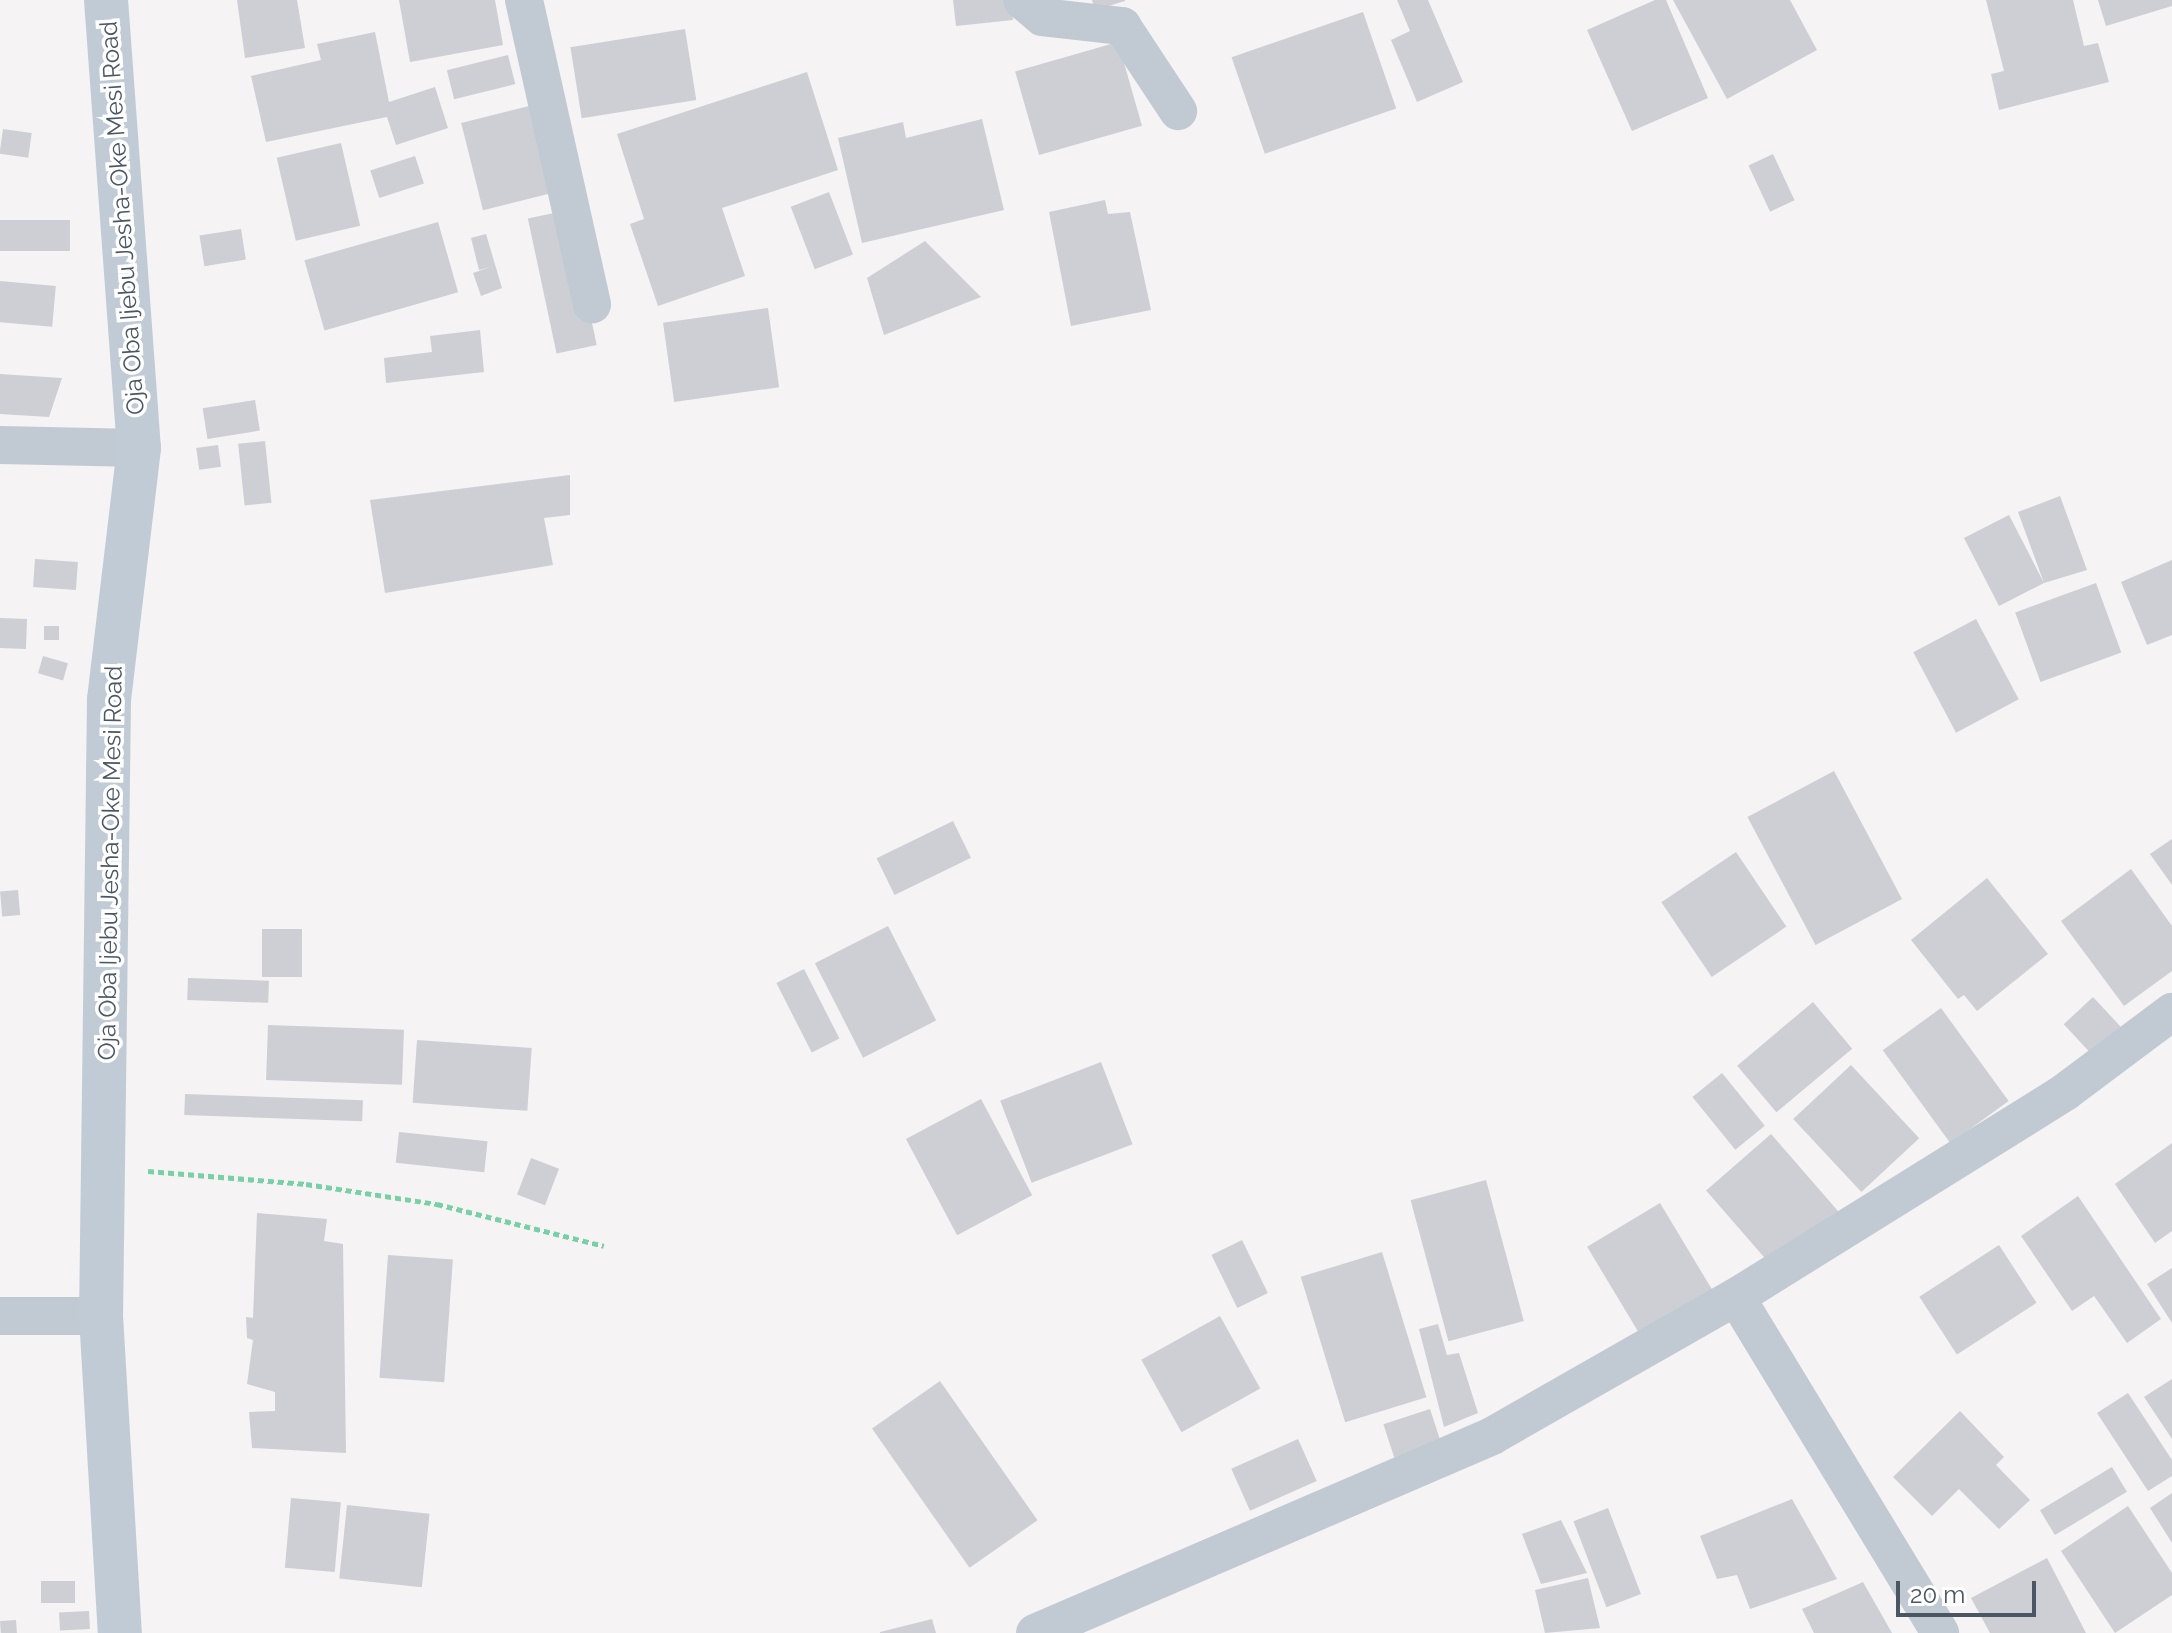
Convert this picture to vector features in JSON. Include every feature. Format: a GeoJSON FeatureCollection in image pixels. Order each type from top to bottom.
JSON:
{"type":"FeatureCollection","features":[{"type":"Feature","properties":{"kind":"main road","name":"Oja Oba Ijebu Jesha-Oke Mesi Road"},"geometry":{"type":"LineString","coordinates":[[106,0],[139,448],[109,700],[101,1316],[121,1633]]}},
{"type":"Feature","properties":{"kind":"street"},"geometry":{"type":"LineString","coordinates":[[524,0],[592,304]]}},
{"type":"Feature","properties":{"kind":"street"},"geometry":{"type":"LineString","coordinates":[[1022,0],[1042,17],[1122,26],[1178,111]]}},
{"type":"Feature","properties":{"kind":"street"},"geometry":{"type":"LineString","coordinates":[[0,445],[139,448]]}},
{"type":"Feature","properties":{"kind":"street"},"geometry":{"type":"LineString","coordinates":[[1035,1633],[1492,1436],[1736,1297],[2065,1092],[2172,1012]]}},
{"type":"Feature","properties":{"kind":"street"},"geometry":{"type":"LineString","coordinates":[[1736,1297],[1940,1633]]}},
{"type":"Feature","properties":{"kind":"street"},"geometry":{"type":"LineString","coordinates":[[0,1316],[101,1316]]}},
{"type":"Feature","properties":{"kind":"path"},"geometry":{"type":"LineString","coordinates":[[103,1168],[306,1184],[437,1204],[604,1246]]}},
{"type":"Feature","properties":{"kind":"building"},"geometry":{"type":"Polygon","coordinates":[[[237,0],[297,0],[305,48],[245,58],[237,0]]]}},
{"type":"Feature","properties":{"kind":"building"},"geometry":{"type":"Polygon","coordinates":[[[399,0],[495,0],[503,45],[410,62],[399,0]]]}},
{"type":"Feature","properties":{"kind":"building"},"geometry":{"type":"Polygon","coordinates":[[[953,0],[1011,0],[1013,20],[956,26],[953,0]]]}},
{"type":"Feature","properties":{"kind":"building"},"geometry":{"type":"Polygon","coordinates":[[[1092,0],[1125,0],[1125,1],[1095,10],[1092,0]]]}},
{"type":"Feature","properties":{"kind":"building"},"geometry":{"type":"Polygon","coordinates":[[[1397,0],[1428,0],[1463,82],[1417,102],[1391,40],[1410,31],[1397,0]]]}},
{"type":"Feature","properties":{"kind":"building"},"geometry":{"type":"Polygon","coordinates":[[[1655,0],[1666,0],[1708,98],[1632,131],[1587,30],[1655,0]]]}},
{"type":"Feature","properties":{"kind":"building"},"geometry":{"type":"Polygon","coordinates":[[[1673,0],[1790,0],[1817,50],[1727,99],[1673,0]]]}},
{"type":"Feature","properties":{"kind":"building"},"geometry":{"type":"Polygon","coordinates":[[[1986,0],[2073,0],[2084,46],[2098,43],[2109,82],[1999,110],[1991,74],[2004,71],[1986,0]]]}},
{"type":"Feature","properties":{"kind":"building"},"geometry":{"type":"Polygon","coordinates":[[[2098,0],[2172,0],[2172,6],[2106,26],[2098,0]]]}},
{"type":"Feature","properties":{"kind":"building"},"geometry":{"type":"Polygon","coordinates":[[[1363,12],[1396,108],[1265,154],[1232,57],[1363,12]]]}},
{"type":"Feature","properties":{"kind":"building"},"geometry":{"type":"Polygon","coordinates":[[[685,29],[696,100],[582,118],[570,47],[685,29]]]}},
{"type":"Feature","properties":{"kind":"building"},"geometry":{"type":"Polygon","coordinates":[[[375,32],[389,102],[435,87],[448,128],[396,145],[387,117],[266,142],[251,76],[321,60],[317,44],[375,32]]]}},
{"type":"Feature","properties":{"kind":"building"},"geometry":{"type":"Polygon","coordinates":[[[1118,42],[1142,126],[1039,155],[1015,71],[1118,42]]]}},
{"type":"Feature","properties":{"kind":"building"},"geometry":{"type":"Polygon","coordinates":[[[508,55],[515,84],[454,99],[447,70],[508,55]]]}},
{"type":"Feature","properties":{"kind":"building"},"geometry":{"type":"Polygon","coordinates":[[[807,72],[838,170],[722,208],[745,276],[658,306],[630,224],[644,219],[617,134],[807,72]]]}},
{"type":"Feature","properties":{"kind":"building"},"geometry":{"type":"Polygon","coordinates":[[[533,105],[555,192],[483,210],[461,123],[533,105]]]}},
{"type":"Feature","properties":{"kind":"building"},"geometry":{"type":"Polygon","coordinates":[[[982,119],[1004,210],[862,243],[838,138],[903,122],[906,138],[982,119]]]}},
{"type":"Feature","properties":{"kind":"building"},"geometry":{"type":"Polygon","coordinates":[[[3,129],[32,133],[28,158],[0,154],[3,129]]]}},
{"type":"Feature","properties":{"kind":"building"},"geometry":{"type":"Polygon","coordinates":[[[341,143],[360,226],[296,241],[277,158],[341,143]]]}},
{"type":"Feature","properties":{"kind":"building"},"geometry":{"type":"Polygon","coordinates":[[[1773,154],[1795,200],[1770,212],[1749,165],[1773,154]]]}},
{"type":"Feature","properties":{"kind":"building"},"geometry":{"type":"Polygon","coordinates":[[[415,156],[424,184],[379,198],[370,171],[415,156]]]}},
{"type":"Feature","properties":{"kind":"building"},"geometry":{"type":"Polygon","coordinates":[[[829,192],[853,255],[815,269],[791,207],[829,192]]]}},
{"type":"Feature","properties":{"kind":"building"},"geometry":{"type":"Polygon","coordinates":[[[1105,200],[1108,214],[1130,212],[1151,310],[1071,326],[1049,212],[1105,200]]]}},
{"type":"Feature","properties":{"kind":"building"},"geometry":{"type":"Polygon","coordinates":[[[568,210],[597,345],[557,354],[528,219],[568,210]]]}},
{"type":"Feature","properties":{"kind":"building"},"geometry":{"type":"Polygon","coordinates":[[[0,220],[70,220],[70,251],[0,251],[0,220]]]}},
{"type":"Feature","properties":{"kind":"building"},"geometry":{"type":"Polygon","coordinates":[[[438,222],[458,292],[325,330],[304,260],[438,222]]]}},
{"type":"Feature","properties":{"kind":"building"},"geometry":{"type":"Polygon","coordinates":[[[241,229],[246,260],[204,266],[200,236],[241,229]]]}},
{"type":"Feature","properties":{"kind":"building"},"geometry":{"type":"Polygon","coordinates":[[[486,234],[502,288],[481,296],[473,273],[490,267],[479,270],[471,238],[486,234]]]}},
{"type":"Feature","properties":{"kind":"building"},"geometry":{"type":"Polygon","coordinates":[[[925,241],[981,297],[884,335],[867,278],[925,241]]]}},
{"type":"Feature","properties":{"kind":"building"},"geometry":{"type":"Polygon","coordinates":[[[0,281],[56,286],[52,327],[0,322],[0,281]]]}},
{"type":"Feature","properties":{"kind":"building"},"geometry":{"type":"Polygon","coordinates":[[[768,308],[779,387],[674,402],[663,323],[768,308]]]}},
{"type":"Feature","properties":{"kind":"building"},"geometry":{"type":"Polygon","coordinates":[[[480,330],[484,372],[386,383],[384,358],[432,352],[430,336],[480,330]]]}},
{"type":"Feature","properties":{"kind":"building"},"geometry":{"type":"Polygon","coordinates":[[[0,374],[62,378],[49,417],[0,414],[0,374]]]}},
{"type":"Feature","properties":{"kind":"building"},"geometry":{"type":"Polygon","coordinates":[[[255,400],[260,431],[208,439],[203,408],[255,400]]]}},
{"type":"Feature","properties":{"kind":"building"},"geometry":{"type":"Polygon","coordinates":[[[265,441],[271,503],[245,505],[238,444],[265,441]]]}},
{"type":"Feature","properties":{"kind":"building"},"geometry":{"type":"Polygon","coordinates":[[[218,445],[221,467],[199,470],[196,448],[218,445]]]}},
{"type":"Feature","properties":{"kind":"building"},"geometry":{"type":"Polygon","coordinates":[[[570,475],[570,515],[544,518],[553,565],[385,593],[370,500],[570,475]]]}},
{"type":"Feature","properties":{"kind":"building"},"geometry":{"type":"Polygon","coordinates":[[[2060,496],[2087,570],[2044,583],[2018,512],[2060,496]]]}},
{"type":"Feature","properties":{"kind":"building"},"geometry":{"type":"Polygon","coordinates":[[[2009,515],[2044,583],[1999,606],[1964,538],[2009,515]]]}},
{"type":"Feature","properties":{"kind":"building"},"geometry":{"type":"Polygon","coordinates":[[[35,559],[78,562],[76,590],[33,587],[35,559]]]}},
{"type":"Feature","properties":{"kind":"building"},"geometry":{"type":"Polygon","coordinates":[[[2172,560],[2172,635],[2147,645],[2121,582],[2172,560]]]}},
{"type":"Feature","properties":{"kind":"building"},"geometry":{"type":"Polygon","coordinates":[[[2096,583],[2121,653],[2040,682],[2015,612],[2096,583]]]}},
{"type":"Feature","properties":{"kind":"building"},"geometry":{"type":"Polygon","coordinates":[[[0,618],[27,619],[26,649],[0,648],[0,618]]]}},
{"type":"Feature","properties":{"kind":"building"},"geometry":{"type":"Polygon","coordinates":[[[1976,619],[2019,699],[1956,733],[1913,652],[1976,619]]]}},
{"type":"Feature","properties":{"kind":"building"},"geometry":{"type":"Polygon","coordinates":[[[44,626],[59,626],[59,640],[44,640],[44,626]]]}},
{"type":"Feature","properties":{"kind":"building"},"geometry":{"type":"Polygon","coordinates":[[[43,656],[68,663],[63,680],[38,673],[43,656]]]}},
{"type":"Feature","properties":{"kind":"building"},"geometry":{"type":"Polygon","coordinates":[[[1834,771],[1902,899],[1816,945],[1747,817],[1834,771]]]}},
{"type":"Feature","properties":{"kind":"building"},"geometry":{"type":"Polygon","coordinates":[[[953,821],[971,858],[895,895],[877,858],[953,821]]]}},
{"type":"Feature","properties":{"kind":"building"},"geometry":{"type":"Polygon","coordinates":[[[2172,839],[2172,885],[2150,854],[2172,839]]]}},
{"type":"Feature","properties":{"kind":"building"},"geometry":{"type":"Polygon","coordinates":[[[1736,852],[1786,927],[1712,977],[1661,902],[1736,852]]]}},
{"type":"Feature","properties":{"kind":"building"},"geometry":{"type":"Polygon","coordinates":[[[2131,869],[2172,926],[2172,971],[2124,1006],[2061,921],[2131,869]]]}},
{"type":"Feature","properties":{"kind":"building"},"geometry":{"type":"Polygon","coordinates":[[[1987,878],[2048,954],[1977,1011],[1964,995],[1958,999],[1911,940],[1987,878]]]}},
{"type":"Feature","properties":{"kind":"building"},"geometry":{"type":"Polygon","coordinates":[[[18,890],[20,915],[2,916],[0,892],[18,890]]]}},
{"type":"Feature","properties":{"kind":"building"},"geometry":{"type":"Polygon","coordinates":[[[888,926],[936,1020],[863,1058],[815,963],[888,926]]]}},
{"type":"Feature","properties":{"kind":"building"},"geometry":{"type":"Polygon","coordinates":[[[262,929],[302,929],[302,977],[262,977],[262,929]]]}},
{"type":"Feature","properties":{"kind":"building"},"geometry":{"type":"Polygon","coordinates":[[[804,969],[839,1038],[812,1053],[776,983],[804,969]]]}},
{"type":"Feature","properties":{"kind":"building"},"geometry":{"type":"Polygon","coordinates":[[[188,978],[269,981],[268,1003],[187,1000],[188,978]]]}},
{"type":"Feature","properties":{"kind":"building"},"geometry":{"type":"Polygon","coordinates":[[[2093,997],[2123,1029],[2094,1056],[2064,1024],[2093,997]]]}},
{"type":"Feature","properties":{"kind":"building"},"geometry":{"type":"Polygon","coordinates":[[[1813,1002],[1852,1049],[1776,1112],[1737,1066],[1813,1002]]]}},
{"type":"Feature","properties":{"kind":"building"},"geometry":{"type":"Polygon","coordinates":[[[1941,1008],[2009,1101],[1950,1143],[1883,1050],[1941,1008]]]}},
{"type":"Feature","properties":{"kind":"building"},"geometry":{"type":"Polygon","coordinates":[[[268,1025],[404,1030],[402,1085],[266,1080],[268,1025]]]}},
{"type":"Feature","properties":{"kind":"building"},"geometry":{"type":"Polygon","coordinates":[[[417,1040],[532,1048],[527,1111],[413,1103],[417,1040]]]}},
{"type":"Feature","properties":{"kind":"building"},"geometry":{"type":"Polygon","coordinates":[[[1101,1062],[1133,1144],[1032,1183],[1000,1101],[1101,1062]]]}},
{"type":"Feature","properties":{"kind":"building"},"geometry":{"type":"Polygon","coordinates":[[[1851,1065],[1919,1138],[1861,1192],[1793,1119],[1851,1065]]]}},
{"type":"Feature","properties":{"kind":"building"},"geometry":{"type":"Polygon","coordinates":[[[1722,1073],[1765,1126],[1735,1150],[1692,1097],[1722,1073]]]}},
{"type":"Feature","properties":{"kind":"building"},"geometry":{"type":"Polygon","coordinates":[[[185,1094],[363,1100],[362,1121],[184,1115],[185,1094]]]}},
{"type":"Feature","properties":{"kind":"building"},"geometry":{"type":"Polygon","coordinates":[[[981,1099],[1032,1195],[957,1235],[906,1139],[981,1099]]]}},
{"type":"Feature","properties":{"kind":"building"},"geometry":{"type":"Polygon","coordinates":[[[399,1132],[488,1141],[484,1172],[396,1163],[399,1132]]]}},
{"type":"Feature","properties":{"kind":"building"},"geometry":{"type":"Polygon","coordinates":[[[1771,1134],[1839,1212],[1774,1269],[1706,1190],[1771,1134]]]}},
{"type":"Feature","properties":{"kind":"building"},"geometry":{"type":"Polygon","coordinates":[[[2172,1143],[2172,1231],[2155,1243],[2115,1184],[2172,1143]]]}},
{"type":"Feature","properties":{"kind":"building"},"geometry":{"type":"Polygon","coordinates":[[[531,1158],[559,1169],[545,1205],[517,1194],[531,1158]]]}},
{"type":"Feature","properties":{"kind":"building"},"geometry":{"type":"Polygon","coordinates":[[[1486,1180],[1524,1321],[1448,1341],[1411,1200],[1486,1180]]]}},
{"type":"Feature","properties":{"kind":"building"},"geometry":{"type":"Polygon","coordinates":[[[2078,1196],[2161,1319],[2127,1343],[2094,1296],[2072,1311],[2021,1236],[2078,1196]]]}},
{"type":"Feature","properties":{"kind":"building"},"geometry":{"type":"Polygon","coordinates":[[[1660,1203],[1712,1290],[1639,1333],[1587,1247],[1660,1203]]]}},
{"type":"Feature","properties":{"kind":"building"},"geometry":{"type":"Polygon","coordinates":[[[257,1213],[327,1219],[324,1241],[343,1244],[346,1453],[252,1448],[249,1412],[275,1411],[275,1392],[247,1384],[253,1340],[247,1338],[246,1317],[253,1318],[257,1213]]]}},
{"type":"Feature","properties":{"kind":"building"},"geometry":{"type":"Polygon","coordinates":[[[1242,1240],[1268,1293],[1237,1308],[1211,1255],[1242,1240]]]}},
{"type":"Feature","properties":{"kind":"building"},"geometry":{"type":"Polygon","coordinates":[[[1999,1245],[2037,1303],[1957,1355],[1919,1297],[1999,1245]]]}},
{"type":"Feature","properties":{"kind":"building"},"geometry":{"type":"Polygon","coordinates":[[[1382,1252],[1426,1397],[1345,1422],[1301,1277],[1382,1252]]]}},
{"type":"Feature","properties":{"kind":"building"},"geometry":{"type":"Polygon","coordinates":[[[388,1255],[453,1260],[444,1382],[379,1378],[388,1255]]]}},
{"type":"Feature","properties":{"kind":"building"},"geometry":{"type":"Polygon","coordinates":[[[2172,1268],[2172,1323],[2147,1284],[2172,1268]]]}},
{"type":"Feature","properties":{"kind":"building"},"geometry":{"type":"Polygon","coordinates":[[[1220,1316],[1260,1389],[1182,1432],[1141,1360],[1220,1316]]]}},
{"type":"Feature","properties":{"kind":"building"},"geometry":{"type":"Polygon","coordinates":[[[1438,1324],[1447,1355],[1459,1353],[1478,1413],[1444,1427],[1419,1329],[1438,1324]]]}},
{"type":"Feature","properties":{"kind":"building"},"geometry":{"type":"Polygon","coordinates":[[[2172,1379],[2172,1439],[2144,1397],[2172,1379]]]}},
{"type":"Feature","properties":{"kind":"building"},"geometry":{"type":"Polygon","coordinates":[[[940,1381],[1038,1520],[970,1568],[872,1429],[940,1381]]]}},
{"type":"Feature","properties":{"kind":"building"},"geometry":{"type":"Polygon","coordinates":[[[2128,1393],[2172,1460],[2172,1476],[2148,1491],[2097,1413],[2128,1393]]]}},
{"type":"Feature","properties":{"kind":"building"},"geometry":{"type":"Polygon","coordinates":[[[1430,1409],[1441,1442],[1394,1457],[1383,1424],[1430,1409]]]}},
{"type":"Feature","properties":{"kind":"building"},"geometry":{"type":"Polygon","coordinates":[[[1960,1411],[2004,1457],[1996,1465],[2030,1500],[1999,1529],[1959,1489],[1932,1516],[1893,1477],[1960,1411]]]}},
{"type":"Feature","properties":{"kind":"building"},"geometry":{"type":"Polygon","coordinates":[[[1298,1439],[1317,1481],[1250,1511],[1231,1469],[1298,1439]]]}},
{"type":"Feature","properties":{"kind":"building"},"geometry":{"type":"Polygon","coordinates":[[[2112,1467],[2127,1492],[2055,1535],[2040,1510],[2112,1467]]]}},
{"type":"Feature","properties":{"kind":"building"},"geometry":{"type":"Polygon","coordinates":[[[2172,1493],[2172,1543],[2150,1508],[2172,1493]]]}},
{"type":"Feature","properties":{"kind":"building"},"geometry":{"type":"Polygon","coordinates":[[[291,1498],[341,1502],[335,1572],[285,1568],[291,1498]]]}},
{"type":"Feature","properties":{"kind":"building"},"geometry":{"type":"Polygon","coordinates":[[[1792,1499],[1837,1579],[1750,1609],[1737,1575],[1717,1579],[1700,1536],[1792,1499]]]}},
{"type":"Feature","properties":{"kind":"building"},"geometry":{"type":"Polygon","coordinates":[[[347,1505],[430,1514],[422,1587],[339,1579],[347,1505]]]}},
{"type":"Feature","properties":{"kind":"building"},"geometry":{"type":"Polygon","coordinates":[[[2128,1506],[2172,1573],[2172,1595],[2115,1633],[2061,1551],[2128,1506]]]}},
{"type":"Feature","properties":{"kind":"building"},"geometry":{"type":"Polygon","coordinates":[[[1608,1508],[1641,1594],[1606,1607],[1573,1521],[1608,1508]]]}},
{"type":"Feature","properties":{"kind":"building"},"geometry":{"type":"Polygon","coordinates":[[[1561,1520],[1587,1573],[1541,1584],[1522,1534],[1561,1520]]]}},
{"type":"Feature","properties":{"kind":"building"},"geometry":{"type":"Polygon","coordinates":[[[2047,1558],[2086,1633],[1990,1633],[1971,1598],[2047,1558]]]}},
{"type":"Feature","properties":{"kind":"building"},"geometry":{"type":"Polygon","coordinates":[[[1588,1578],[1600,1628],[1545,1633],[1535,1590],[1588,1578]]]}},
{"type":"Feature","properties":{"kind":"building"},"geometry":{"type":"Polygon","coordinates":[[[41,1581],[75,1581],[75,1603],[41,1603],[41,1581]]]}},
{"type":"Feature","properties":{"kind":"building"},"geometry":{"type":"Polygon","coordinates":[[[1863,1582],[1892,1633],[1814,1633],[1802,1609],[1863,1582]]]}},
{"type":"Feature","properties":{"kind":"building"},"geometry":{"type":"Polygon","coordinates":[[[89,1611],[90,1629],[60,1631],[59,1613],[89,1611]]]}},
{"type":"Feature","properties":{"kind":"building"},"geometry":{"type":"Polygon","coordinates":[[[932,1619],[936,1633],[880,1633],[880,1632],[932,1619]]]}},
{"type":"Feature","properties":{"kind":"building"},"geometry":{"type":"Polygon","coordinates":[[[16,1620],[17,1633],[1,1633],[0,1621],[16,1620]]]}}]}
